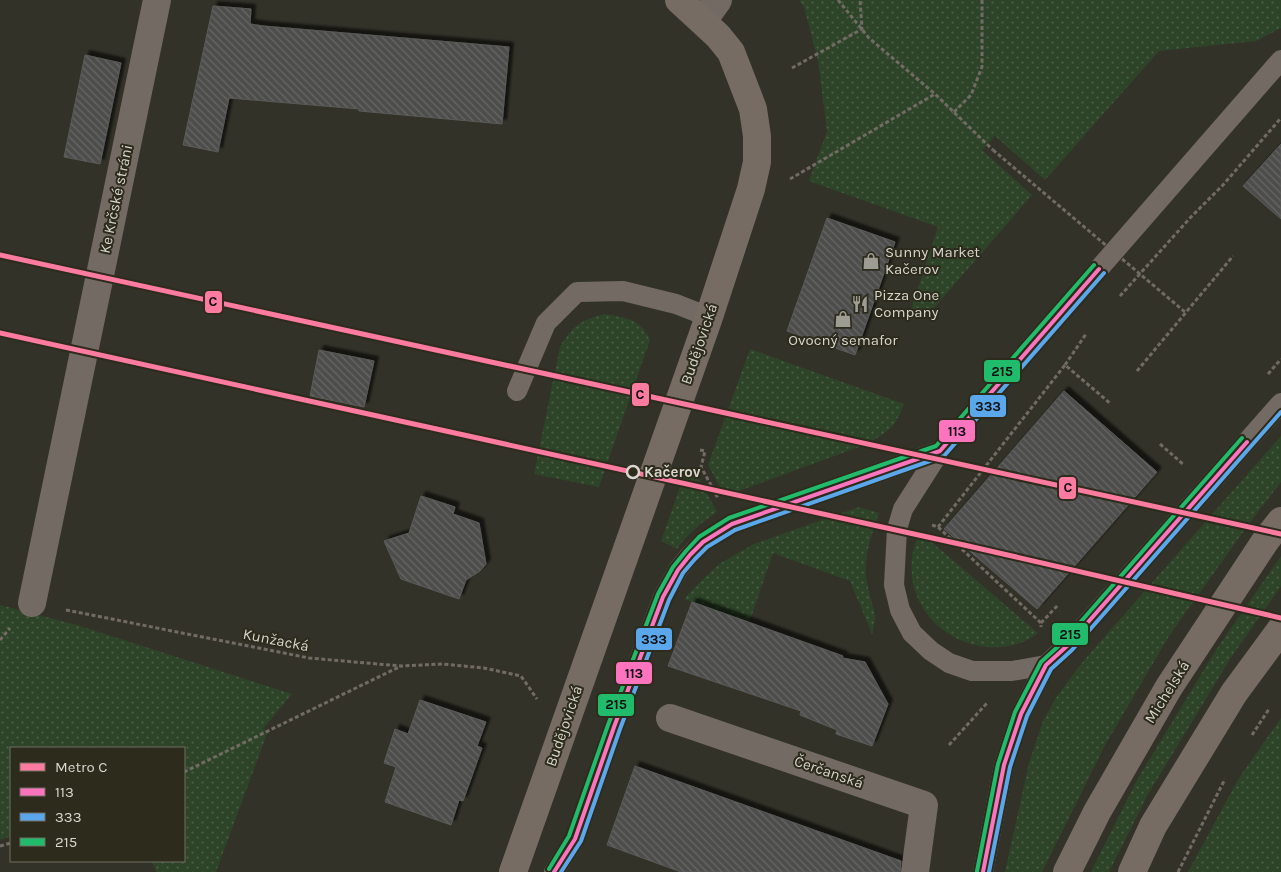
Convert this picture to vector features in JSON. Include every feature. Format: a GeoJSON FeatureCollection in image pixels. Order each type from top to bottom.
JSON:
{"type":"FeatureCollection","features":[{"type":"Feature","properties":{"kind":"street","name":"Ke Krčské stráni"},"geometry":{"type":"LineString","coordinates":[[32,603],[157,0]]}},
{"type":"Feature","properties":{"kind":"street","name":"Budějovická"},"geometry":{"type":"LineString","coordinates":[[513,872],[709,317],[751,189],[757,162],[757,136],[753,109],[732,52],[718,36],[711,10],[679,0]]}},
{"type":"Feature","properties":{"kind":"street","name":"Michelská"},"geometry":{"type":"LineString","coordinates":[[1067,872],[1097,812],[1169,687],[1266,540],[1281,521]]}},
{"type":"Feature","properties":{"kind":"street"},"geometry":{"type":"LineString","coordinates":[[1132,872],[1153,826],[1234,693],[1281,629]]}},
{"type":"Feature","properties":{"kind":"street","name":"Čerčanská"},"geometry":{"type":"LineString","coordinates":[[670,718],[924,805],[914,872]]}},
{"type":"Feature","properties":{"kind":"lane"},"geometry":{"type":"LineString","coordinates":[[1046,665],[1012,670],[972,671],[949,663],[931,651],[912,633],[900,610],[894,585],[897,529],[903,509],[940,451],[1281,60]]}},
{"type":"Feature","properties":{"kind":"lane"},"geometry":{"type":"LineString","coordinates":[[517,391],[546,323],[577,292],[623,291],[676,304],[709,317]]}},
{"type":"Feature","properties":{"kind":"lane"},"geometry":{"type":"LineString","coordinates":[[983,872],[1004,765],[1021,714],[1046,665],[1067,646],[1281,403]]}},
{"type":"Feature","properties":{"kind":"lane"},"geometry":{"type":"LineString","coordinates":[[554,872],[574,839],[663,597],[678,570],[690,555],[703,542],[732,524],[940,451]]}},
{"type":"Feature","properties":{"kind":"path"},"geometry":{"type":"LineString","coordinates":[[838,0],[869,38],[935,94],[993,150],[1185,312]]}},
{"type":"Feature","properties":{"kind":"path"},"geometry":{"type":"LineString","coordinates":[[860,0],[862,29]]}},
{"type":"Feature","properties":{"kind":"path"},"geometry":{"type":"LineString","coordinates":[[954,112],[971,95],[982,67],[982,0]]}},
{"type":"Feature","properties":{"kind":"path"},"geometry":{"type":"LineString","coordinates":[[792,68],[862,29]]}},
{"type":"Feature","properties":{"kind":"path"},"geometry":{"type":"LineString","coordinates":[[790,179],[935,94]]}},
{"type":"Feature","properties":{"kind":"path"},"geometry":{"type":"LineString","coordinates":[[1120,296],[1190,218],[1223,185],[1281,118]]}},
{"type":"Feature","properties":{"kind":"path"},"geometry":{"type":"LineString","coordinates":[[1137,371],[1233,256]]}},
{"type":"Feature","properties":{"kind":"path"},"geometry":{"type":"LineString","coordinates":[[938,527],[1088,332]]}},
{"type":"Feature","properties":{"kind":"path"},"geometry":{"type":"LineString","coordinates":[[1065,364],[1111,404]]}},
{"type":"Feature","properties":{"kind":"path"},"geometry":{"type":"LineString","coordinates":[[701,467],[718,498]]}},
{"type":"Feature","properties":{"kind":"path"},"geometry":{"type":"LineString","coordinates":[[903,509],[924,522],[938,527],[1041,623],[1042,637],[1012,670],[991,699],[949,745]]}},
{"type":"Feature","properties":{"kind":"path","name":"Kunžacká"},"geometry":{"type":"LineString","coordinates":[[32,603],[309,658],[401,666],[442,664],[484,668],[521,676],[540,701]]}},
{"type":"Feature","properties":{"kind":"path"},"geometry":{"type":"LineString","coordinates":[[185,772],[401,666]]}},
{"type":"Feature","properties":{"kind":"path"},"geometry":{"type":"LineString","coordinates":[[1251,737],[1271,705]]}},
{"type":"Feature","properties":{"kind":"path"},"geometry":{"type":"LineString","coordinates":[[1178,872],[1226,777]]}},
{"type":"Feature","properties":{"kind":"green space"},"geometry":{"type":"Polygon","coordinates":[[[799,0],[1281,0],[1281,28],[1256,41],[1159,51],[1045,180],[995,136],[982,150],[1032,195],[927,316],[911,310],[938,227],[809,181],[827,131],[818,61],[804,7],[799,0]]]}},
{"type":"Feature","properties":{"kind":"green space"},"geometry":{"type":"Polygon","coordinates":[[[604,314],[632,320],[642,327],[650,340],[599,487],[534,474],[560,347],[578,325],[604,314]]]}},
{"type":"Feature","properties":{"kind":"green space"},"geometry":{"type":"Polygon","coordinates":[[[750,349],[904,404],[898,419],[881,436],[867,444],[725,496],[708,465],[750,349]]]}},
{"type":"Feature","properties":{"kind":"green space"},"geometry":{"type":"Polygon","coordinates":[[[1281,436],[1281,482],[1169,636],[1105,745],[1042,872],[1005,872],[1029,763],[1043,721],[1057,696],[1085,659],[1281,436]]]}},
{"type":"Feature","properties":{"kind":"green space"},"geometry":{"type":"Polygon","coordinates":[[[686,470],[694,470],[717,512],[695,529],[677,549],[661,541],[686,470]]]}},
{"type":"Feature","properties":{"kind":"green space"},"geometry":{"type":"Polygon","coordinates":[[[859,507],[879,513],[869,544],[866,561],[866,577],[875,617],[872,634],[850,581],[773,553],[749,623],[684,599],[719,564],[754,544],[859,507]]]}},
{"type":"Feature","properties":{"kind":"green space"},"geometry":{"type":"Polygon","coordinates":[[[920,532],[1038,633],[1014,645],[987,647],[967,643],[949,634],[934,622],[922,607],[915,590],[911,571],[913,552],[920,532]]]}},
{"type":"Feature","properties":{"kind":"green space"},"geometry":{"type":"Polygon","coordinates":[[[1281,556],[1281,586],[1230,659],[1147,796],[1109,872],[1091,872],[1137,780],[1216,650],[1281,556]]]}},
{"type":"Feature","properties":{"kind":"green space"},"geometry":{"type":"Polygon","coordinates":[[[0,605],[77,625],[292,694],[263,729],[268,731],[216,872],[156,872],[152,862],[185,862],[185,747],[10,747],[10,836],[0,840],[0,605]]]}},
{"type":"Feature","properties":{"kind":"green space"},"geometry":{"type":"Polygon","coordinates":[[[1281,718],[1281,872],[1188,872],[1239,778],[1281,718]]]}},
{"type":"Feature","properties":{"kind":"building"},"geometry":{"type":"Polygon","coordinates":[[[213,6],[251,9],[250,24],[263,26],[509,47],[502,124],[229,98],[218,152],[183,145],[213,6]]]}},
{"type":"Feature","properties":{"kind":"building"},"geometry":{"type":"Polygon","coordinates":[[[85,55],[121,63],[100,164],[64,157],[85,55]]]}},
{"type":"Feature","properties":{"kind":"building"},"geometry":{"type":"Polygon","coordinates":[[[1281,144],[1281,219],[1243,186],[1281,144]]]}},
{"type":"Feature","properties":{"kind":"building"},"geometry":{"type":"Polygon","coordinates":[[[827,218],[895,242],[855,355],[787,331],[827,218]]]}},
{"type":"Feature","properties":{"kind":"building"},"geometry":{"type":"Polygon","coordinates":[[[319,350],[374,361],[364,407],[310,396],[319,350]]]}},
{"type":"Feature","properties":{"kind":"building"},"geometry":{"type":"Polygon","coordinates":[[[1064,391],[1157,472],[1037,609],[944,529],[1064,391]]]}},
{"type":"Feature","properties":{"kind":"building"},"geometry":{"type":"Polygon","coordinates":[[[421,496],[455,507],[453,514],[479,523],[486,564],[480,571],[466,580],[459,599],[401,579],[384,541],[409,533],[421,496]]]}},
{"type":"Feature","properties":{"kind":"building"},"geometry":{"type":"Polygon","coordinates":[[[692,602],[843,656],[842,658],[865,662],[888,704],[872,746],[836,734],[837,730],[800,715],[801,711],[668,666],[692,602]]]}},
{"type":"Feature","properties":{"kind":"building"},"geometry":{"type":"Polygon","coordinates":[[[420,700],[486,722],[477,746],[482,748],[463,801],[459,800],[451,825],[385,802],[396,767],[384,763],[395,729],[408,734],[420,700]]]}},
{"type":"Feature","properties":{"kind":"building"},"geometry":{"type":"Polygon","coordinates":[[[635,766],[901,861],[900,872],[681,872],[607,845],[635,766]]]}},
{"type":"Feature","properties":{"kind":"metro line","name":"C"},"geometry":{"type":"LineString","coordinates":[[0,255],[1281,534]]}},
{"type":"Feature","properties":{"kind":"metro line","name":"C"},"geometry":{"type":"LineString","coordinates":[[0,333],[964,545],[1281,618]]}},
{"type":"Feature","properties":{"kind":"transit line","name":"215"},"geometry":{"type":"LineString","coordinates":[[549,869],[569,836],[608,725],[658,594],[673,567],[686,551],[699,537],[729,518],[936,446],[1094,265]]}},
{"type":"Feature","properties":{"kind":"transit line","name":"113"},"geometry":{"type":"LineString","coordinates":[[554,872],[575,839],[614,727],[663,597],[678,570],[690,555],[703,542],[732,524],[940,451],[1099,269]]}},
{"type":"Feature","properties":{"kind":"transit line","name":"333"},"geometry":{"type":"LineString","coordinates":[[561,872],[581,841],[620,729],[669,600],[683,573],[695,559],[707,547],[735,530],[944,456],[1104,273]]}},
{"type":"Feature","properties":{"kind":"transit line","name":"333"},"geometry":{"type":"LineString","coordinates":[[989,872],[1010,767],[1027,716],[1051,669],[1072,650],[1281,412]]}},
{"type":"Feature","properties":{"kind":"transit line","name":"215"},"geometry":{"type":"LineString","coordinates":[[977,871],[998,764],[1015,712],[1041,662],[1063,642],[1242,438]]}},
{"type":"Feature","properties":{"kind":"transit line","name":"113"},"geometry":{"type":"LineString","coordinates":[[983,872],[1004,765],[1021,714],[1046,665],[1067,646],[1247,442]]}},
{"type":"Feature","properties":{"kind":"place","name":"Sunny Market Kačerov"},"geometry":{"type":"Point","coordinates":[871,261]}},
{"type":"Feature","properties":{"kind":"place","name":"Pizza One Company"},"geometry":{"type":"Point","coordinates":[860,304]}},
{"type":"Feature","properties":{"kind":"place","name":"Ovocný semafor"},"geometry":{"type":"Point","coordinates":[843,319]}},
{"type":"Feature","properties":{"kind":"place","name":"Kačerov"},"geometry":{"type":"Point","coordinates":[633,472]}}]}
